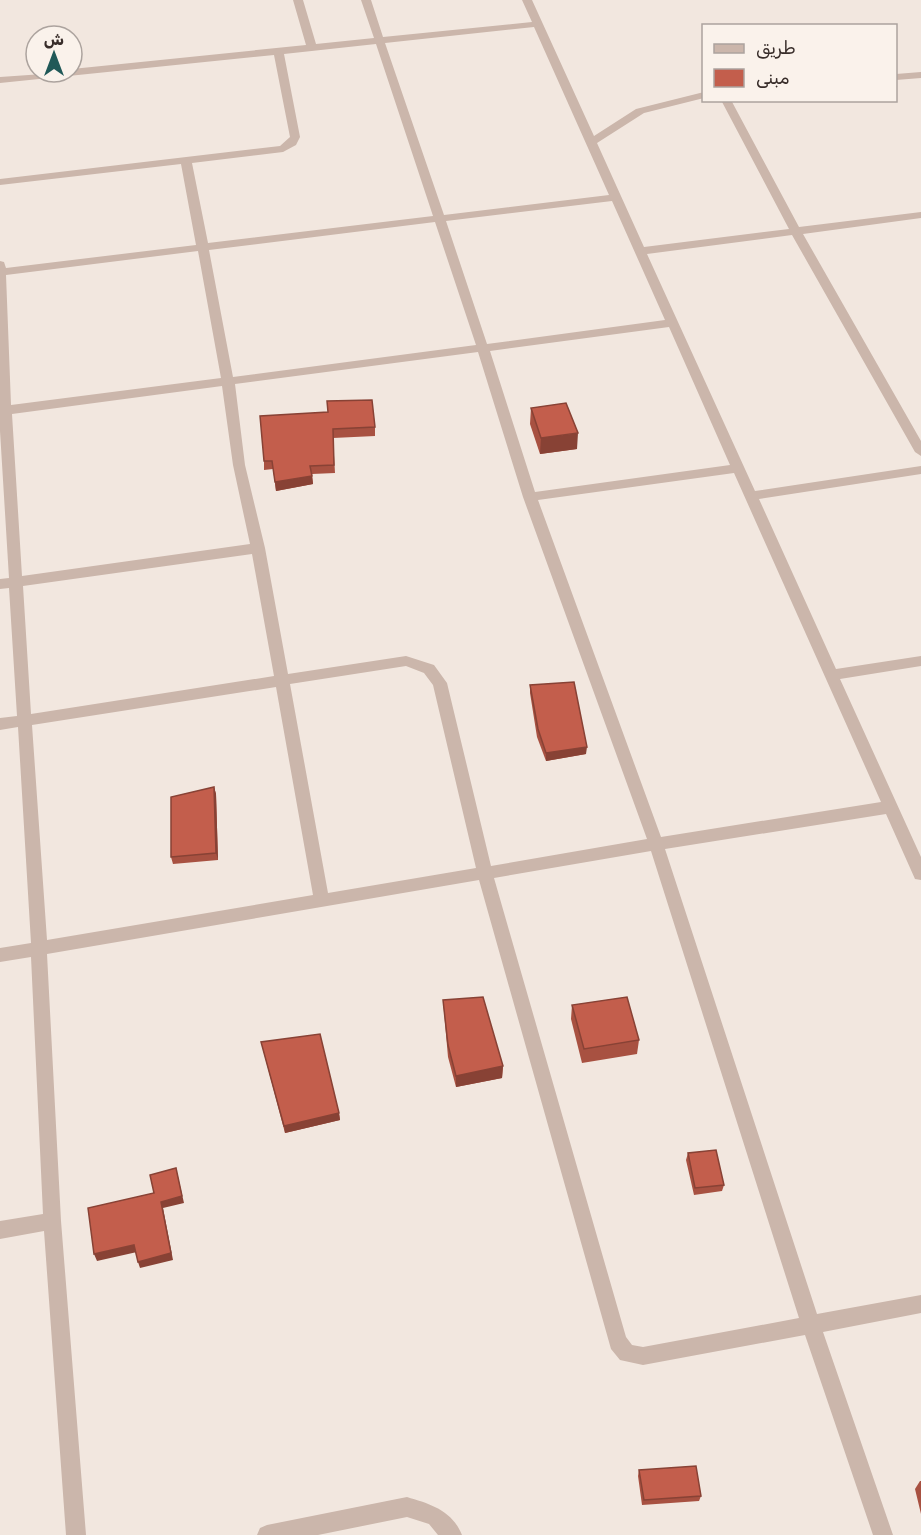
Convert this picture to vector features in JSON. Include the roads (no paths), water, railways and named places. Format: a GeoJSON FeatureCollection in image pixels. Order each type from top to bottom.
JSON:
{"type":"FeatureCollection","features":[{"type":"Feature","properties":{"kind":"street"},"geometry":{"type":"LineString","coordinates":[[298,0],[312,48]]}},
{"type":"Feature","properties":{"kind":"street"},"geometry":{"type":"LineString","coordinates":[[366,0],[530,497],[656,844],[811,1325],[883,1535]]}},
{"type":"Feature","properties":{"kind":"street"},"geometry":{"type":"LineString","coordinates":[[527,0],[921,874]]}},
{"type":"Feature","properties":{"kind":"street"},"geometry":{"type":"LineString","coordinates":[[0,80],[538,24]]}},
{"type":"Feature","properties":{"kind":"street"},"geometry":{"type":"LineString","coordinates":[[0,182],[283,149],[292,144],[295,137],[278,51]]}},
{"type":"Feature","properties":{"kind":"street"},"geometry":{"type":"LineString","coordinates":[[897,77],[921,75]]}},
{"type":"Feature","properties":{"kind":"street"},"geometry":{"type":"LineString","coordinates":[[591,142],[640,111],[702,95]]}},
{"type":"Feature","properties":{"kind":"street"},"geometry":{"type":"LineString","coordinates":[[727,102],[795,230],[921,452]]}},
{"type":"Feature","properties":{"kind":"street"},"geometry":{"type":"LineString","coordinates":[[186,160],[228,381],[239,465],[258,549],[322,901]]}},
{"type":"Feature","properties":{"kind":"street"},"geometry":{"type":"LineString","coordinates":[[0,272],[616,197]]}},
{"type":"Feature","properties":{"kind":"street"},"geometry":{"type":"LineString","coordinates":[[640,251],[921,215]]}},
{"type":"Feature","properties":{"kind":"street"},"geometry":{"type":"LineString","coordinates":[[0,264],[8,583],[25,720],[52,1221],[76,1535]]}},
{"type":"Feature","properties":{"kind":"street"},"geometry":{"type":"LineString","coordinates":[[2,410],[483,350],[673,323]]}},
{"type":"Feature","properties":{"kind":"street"},"geometry":{"type":"LineString","coordinates":[[530,497],[738,468]]}},
{"type":"Feature","properties":{"kind":"street"},"geometry":{"type":"LineString","coordinates":[[751,496],[921,470]]}},
{"type":"Feature","properties":{"kind":"street"},"geometry":{"type":"LineString","coordinates":[[8,583],[258,549]]}},
{"type":"Feature","properties":{"kind":"street"},"geometry":{"type":"LineString","coordinates":[[831,675],[921,661]]}},
{"type":"Feature","properties":{"kind":"street"},"geometry":{"type":"LineString","coordinates":[[0,724],[406,662],[429,669],[440,683],[485,874],[618,1342],[627,1353],[643,1356],[921,1304]]}},
{"type":"Feature","properties":{"kind":"street"},"geometry":{"type":"LineString","coordinates":[[0,955],[656,844],[891,807]]}},
{"type":"Feature","properties":{"kind":"street"},"geometry":{"type":"LineString","coordinates":[[0,1230],[52,1221]]}},
{"type":"Feature","properties":{"kind":"street"},"geometry":{"type":"LineString","coordinates":[[267,1535],[407,1507],[435,1516],[452,1535]]}}]}
